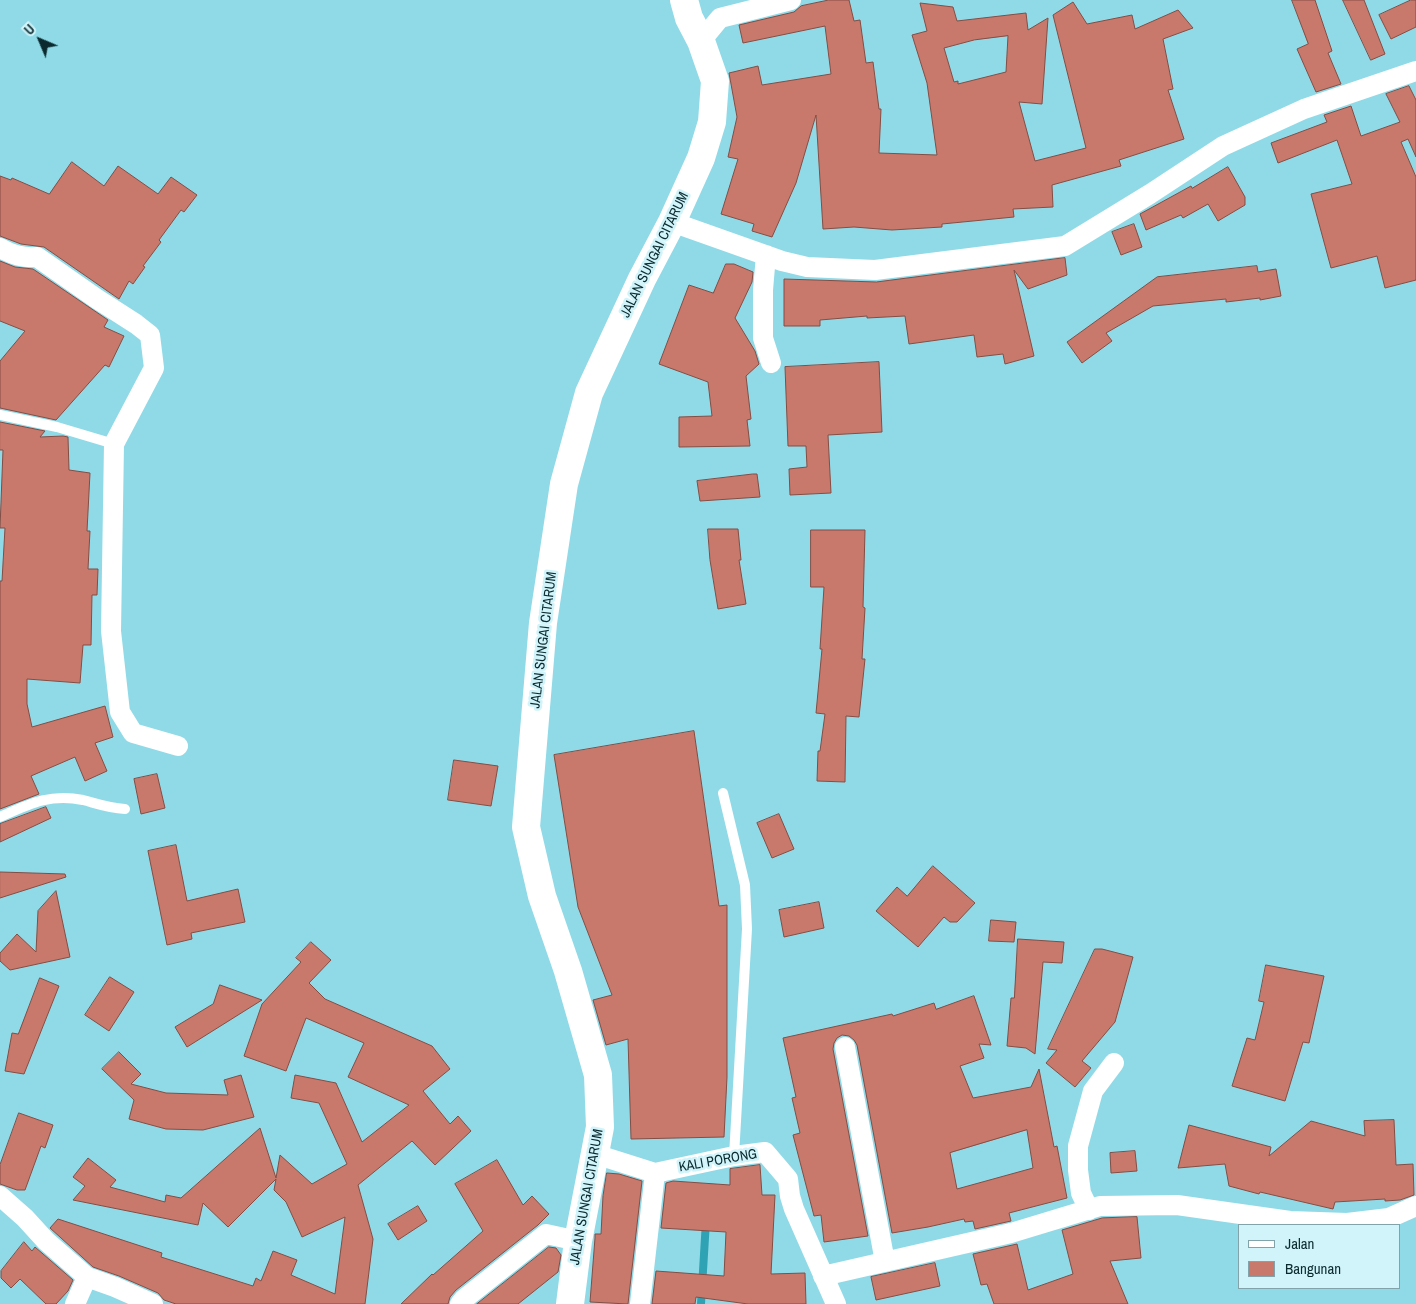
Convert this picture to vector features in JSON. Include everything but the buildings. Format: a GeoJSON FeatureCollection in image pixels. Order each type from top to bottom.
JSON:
{"type":"FeatureCollection","features":[{"type":"Feature","properties":{"kind":"street","name":"JALAN SUNGAI CITARUM"},"geometry":{"type":"LineString","coordinates":[[570,1304],[578,1242],[600,1127],[598,1075],[568,971],[542,896],[526,827],[543,622],[564,484],[589,393],[642,279],[672,222],[701,158],[712,122],[715,80],[689,18],[684,0]]}},
{"type":"Feature","properties":{"kind":"street"},"geometry":{"type":"LineString","coordinates":[[700,41],[720,18],[791,0]]}},
{"type":"Feature","properties":{"kind":"street"},"geometry":{"type":"LineString","coordinates":[[672,222],[807,268],[875,270],[1065,246],[1150,194],[1223,146],[1304,109],[1416,71]]}},
{"type":"Feature","properties":{"kind":"street"},"geometry":{"type":"LineString","coordinates":[[0,248],[15,256],[37,257],[136,324],[150,336],[154,368],[114,444],[111,631],[120,712],[133,733],[178,746]]}},
{"type":"Feature","properties":{"kind":"street"},"geometry":{"type":"LineString","coordinates":[[766,255],[763,290],[763,338],[771,364]]}},
{"type":"Feature","properties":{"kind":"street"},"geometry":{"type":"LineString","coordinates":[[845,1047],[885,1262]]}},
{"type":"Feature","properties":{"kind":"street"},"geometry":{"type":"LineString","coordinates":[[1089,1210],[1081,1193],[1078,1170],[1078,1146],[1093,1091],[1114,1063]]}},
{"type":"Feature","properties":{"kind":"street","name":"KALI PORONG"},"geometry":{"type":"LineString","coordinates":[[595,1154],[655,1173],[734,1156],[765,1152],[788,1179],[790,1196],[836,1304]]}},
{"type":"Feature","properties":{"kind":"street"},"geometry":{"type":"LineString","coordinates":[[640,1304],[655,1173]]}},
{"type":"Feature","properties":{"kind":"street"},"geometry":{"type":"LineString","coordinates":[[0,1196],[26,1218],[46,1242],[87,1277],[153,1304]]}},
{"type":"Feature","properties":{"kind":"street"},"geometry":{"type":"LineString","coordinates":[[823,1276],[1011,1233],[1100,1206],[1177,1205],[1290,1221],[1347,1223],[1389,1218],[1416,1206]]}},
{"type":"Feature","properties":{"kind":"street"},"geometry":{"type":"LineString","coordinates":[[460,1304],[546,1234],[578,1242]]}},
{"type":"Feature","properties":{"kind":"street"},"geometry":{"type":"LineString","coordinates":[[75,1304],[87,1277]]}},
{"type":"Feature","properties":{"kind":"lane"},"geometry":{"type":"LineString","coordinates":[[0,415],[56,427],[114,444]]}},
{"type":"Feature","properties":{"kind":"lane"},"geometry":{"type":"LineString","coordinates":[[723,793],[745,885],[747,929],[734,1156]]}},
{"type":"Feature","properties":{"kind":"lane"},"geometry":{"type":"LineString","coordinates":[[0,817],[48,798],[67,798],[109,808],[125,808]]}},
{"type":"Feature","properties":{"kind":"waterway"},"geometry":{"type":"LineString","coordinates":[[701,1304],[706,1221]]}}]}
